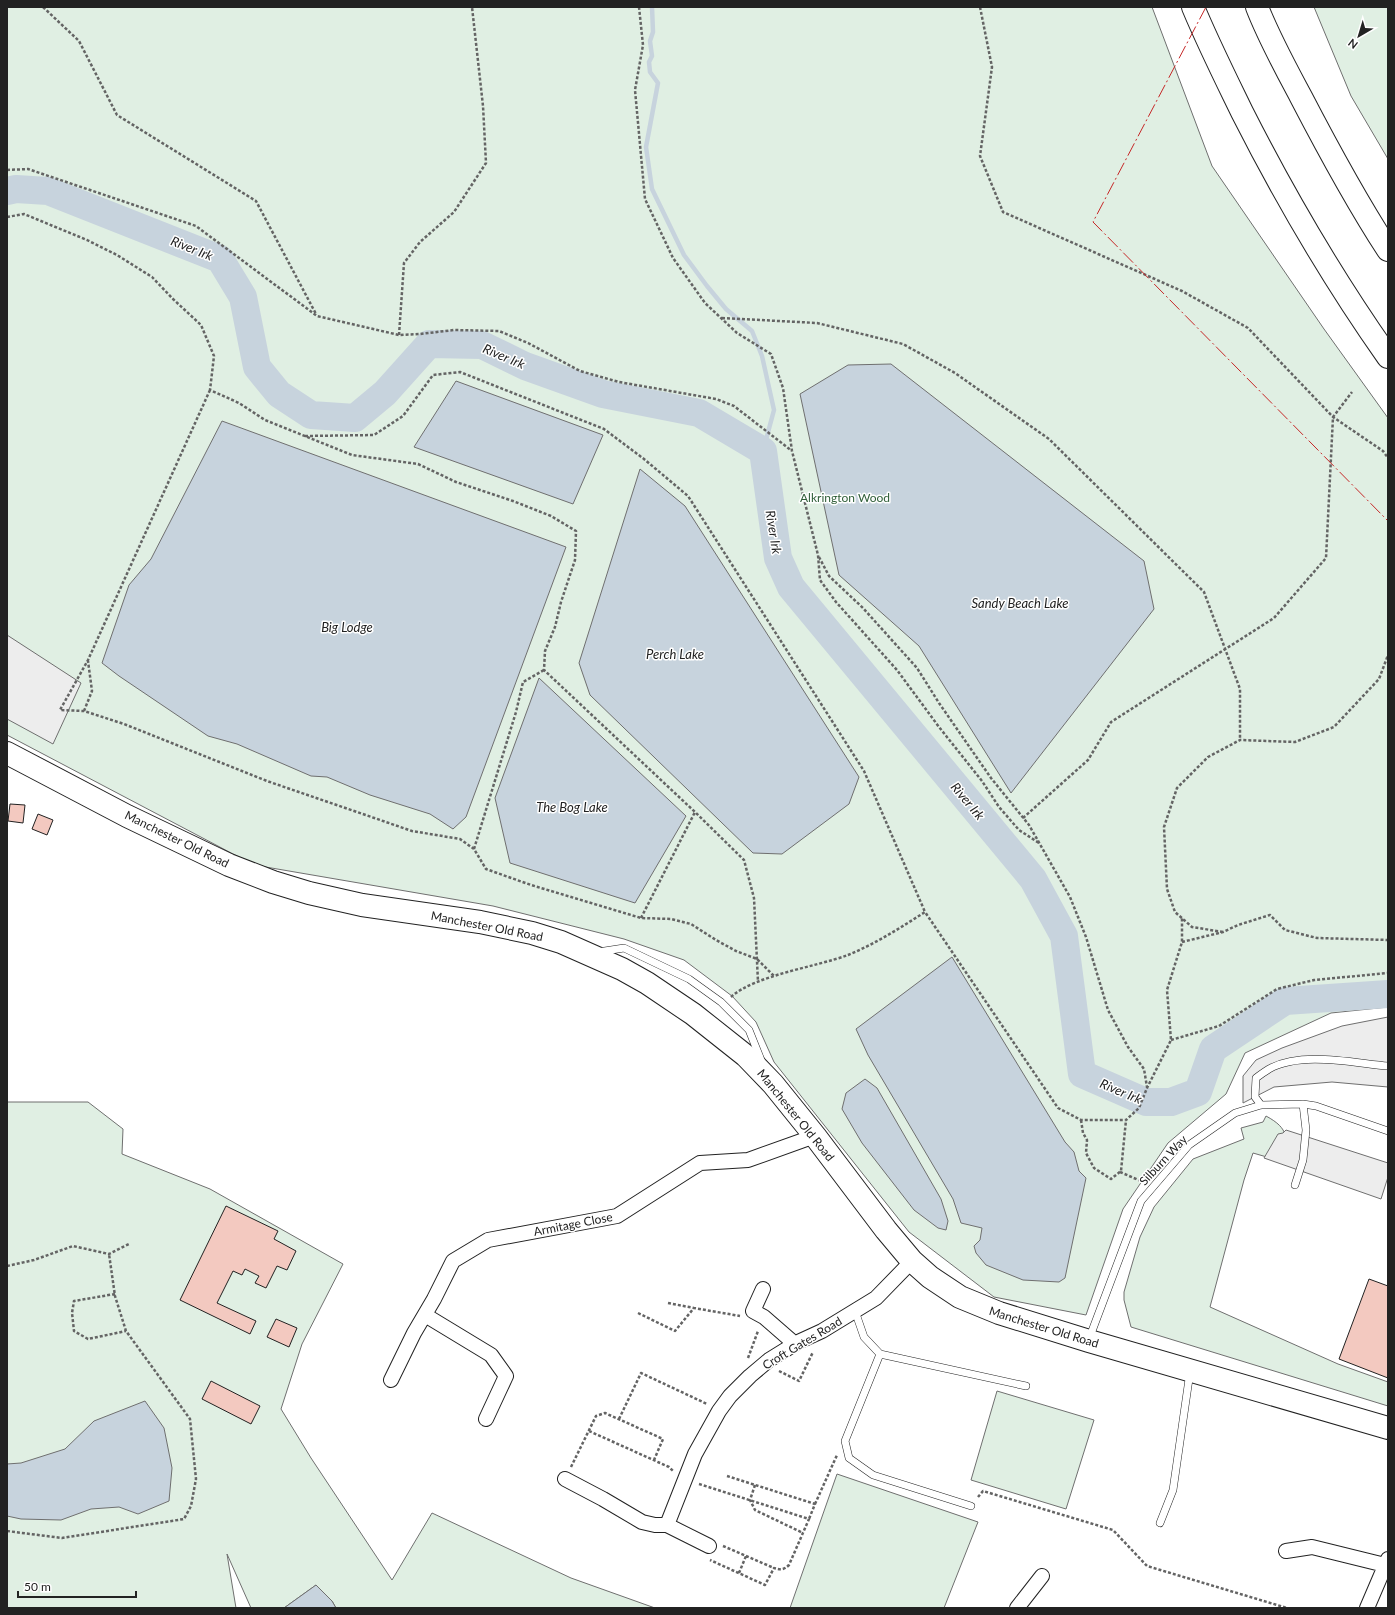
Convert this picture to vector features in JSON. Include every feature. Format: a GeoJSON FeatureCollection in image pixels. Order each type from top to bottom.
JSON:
{"type":"FeatureCollection","features":[{"type":"Feature","properties":{"kind":"main road"},"geometry":{"type":"LineString","coordinates":[[1193,7],[1207,42],[1264,155],[1306,229],[1358,314],[1388,357]]}},
{"type":"Feature","properties":{"kind":"main road"},"geometry":{"type":"LineString","coordinates":[[1257,7],[1264,28],[1318,130],[1367,218],[1388,250]]}},
{"type":"Feature","properties":{"kind":"main road","name":"Manchester Old Road"},"geometry":{"type":"LineString","coordinates":[[7,753],[141,822],[229,865],[273,882],[309,893],[362,905],[480,922],[532,933],[561,942],[622,969],[647,983],[693,1014],[746,1056],[773,1084],[815,1136],[886,1230],[912,1261],[944,1287],[960,1297],[979,1306],[1089,1341],[1388,1428]]}},
{"type":"Feature","properties":{"kind":"street","name":"Armitage Close"},"geometry":{"type":"LineString","coordinates":[[391,1380],[453,1261],[488,1240],[617,1216],[700,1163],[748,1160],[815,1136]]}},
{"type":"Feature","properties":{"kind":"street","name":"Croft Gates Road"},"geometry":{"type":"LineString","coordinates":[[667,1525],[680,1478],[719,1411],[730,1396],[769,1360],[795,1344],[822,1332],[876,1298],[912,1261]]}},
{"type":"Feature","properties":{"kind":"street"},"geometry":{"type":"LineString","coordinates":[[763,1289],[753,1311],[764,1317],[795,1344]]}},
{"type":"Feature","properties":{"kind":"street"},"geometry":{"type":"LineString","coordinates":[[425,1315],[491,1355],[506,1376],[486,1418]]}},
{"type":"Feature","properties":{"kind":"street"},"geometry":{"type":"LineString","coordinates":[[565,1479],[603,1499],[643,1523],[667,1525],[710,1546]]}},
{"type":"Feature","properties":{"kind":"street"},"geometry":{"type":"LineString","coordinates":[[1286,1550],[1312,1547],[1387,1562],[1367,1608]]}},
{"type":"Feature","properties":{"kind":"street"},"geometry":{"type":"LineString","coordinates":[[1017,1608],[1042,1576]]}},
{"type":"Feature","properties":{"kind":"lane"},"geometry":{"type":"LineString","coordinates":[[590,954],[624,948],[688,979],[724,1005],[749,1030],[756,1050],[773,1084]]}},
{"type":"Feature","properties":{"kind":"lane"},"geometry":{"type":"LineString","coordinates":[[1261,1105],[1255,1097],[1256,1078],[1270,1069],[1293,1061],[1319,1060],[1388,1066]]}},
{"type":"Feature","properties":{"kind":"lane"},"geometry":{"type":"LineString","coordinates":[[1295,1185],[1303,1160],[1306,1130],[1303,1104]]}},
{"type":"Feature","properties":{"kind":"lane","name":"Silburn Way"},"geometry":{"type":"LineString","coordinates":[[1089,1341],[1141,1201],[1152,1186],[1188,1145],[1235,1113],[1261,1105],[1303,1104],[1316,1106],[1388,1131]]}},
{"type":"Feature","properties":{"kind":"lane"},"geometry":{"type":"LineString","coordinates":[[855,1311],[864,1337],[880,1354],[1026,1386]]}},
{"type":"Feature","properties":{"kind":"lane"},"geometry":{"type":"LineString","coordinates":[[880,1354],[845,1441],[849,1458],[873,1475],[971,1506]]}},
{"type":"Feature","properties":{"kind":"lane"},"geometry":{"type":"LineString","coordinates":[[1160,1523],[1173,1490],[1191,1370]]}},
{"type":"Feature","properties":{"kind":"path"},"geometry":{"type":"LineString","coordinates":[[44,7],[79,41],[117,115],[256,202],[317,316]]}},
{"type":"Feature","properties":{"kind":"path"},"geometry":{"type":"LineString","coordinates":[[399,335],[404,263],[420,242],[454,212],[486,163],[483,106],[472,7]]}},
{"type":"Feature","properties":{"kind":"path"},"geometry":{"type":"LineString","coordinates":[[639,7],[644,45],[635,90],[645,199],[673,258],[705,303],[737,333],[771,354],[783,388],[792,451],[818,555],[820,580],[836,602],[897,670],[938,727],[982,780],[999,807],[1019,830],[1039,843]]}},
{"type":"Feature","properties":{"kind":"path"},"geometry":{"type":"LineString","coordinates":[[980,7],[992,67],[980,156],[1003,212],[1182,291],[1248,328],[1333,417],[1383,451],[1388,458]]}},
{"type":"Feature","properties":{"kind":"path"},"geometry":{"type":"LineString","coordinates":[[7,170],[28,169],[196,226],[317,316],[399,335],[454,330],[499,331],[528,343],[580,371],[619,382],[716,399],[734,406],[792,451]]}},
{"type":"Feature","properties":{"kind":"path"},"geometry":{"type":"LineString","coordinates":[[7,217],[24,214],[87,240],[117,255],[152,277],[201,325],[214,356],[210,390],[88,660],[60,710],[84,711],[124,724],[267,781],[405,828],[460,839],[474,849],[486,869],[531,885],[641,918],[671,919],[691,924],[736,951],[758,960],[775,977]]}},
{"type":"Feature","properties":{"kind":"path"},"geometry":{"type":"LineString","coordinates":[[722,318],[816,323],[903,344],[955,373],[1049,439],[1204,592],[1240,689],[1240,740]]}},
{"type":"Feature","properties":{"kind":"path"},"geometry":{"type":"LineString","coordinates":[[304,436],[374,435],[403,416],[433,375],[460,372],[604,429],[688,496],[864,771],[925,912],[1058,1108],[1081,1120],[1126,1120],[1139,1108],[1147,1088],[1171,1040],[1167,990],[1182,942],[1182,918]]}},
{"type":"Feature","properties":{"kind":"path"},"geometry":{"type":"LineString","coordinates":[[210,390],[240,403],[265,420],[352,455],[418,464],[456,482],[513,501],[551,516],[576,531],[575,560],[561,602],[555,627],[545,651],[544,670],[744,860],[754,898],[758,982]]}},
{"type":"Feature","properties":{"kind":"path"},"geometry":{"type":"LineString","coordinates":[[1023,818],[1088,760],[1111,722],[1274,618],[1326,558],[1333,417],[1352,392]]}},
{"type":"Feature","properties":{"kind":"path"},"geometry":{"type":"LineString","coordinates":[[818,555],[829,576],[863,608],[917,668],[939,703],[991,778],[1023,818],[1039,843],[1070,897],[1086,937],[1108,1010],[1128,1047],[1144,1069],[1147,1088]]}},
{"type":"Feature","properties":{"kind":"path"},"geometry":{"type":"LineString","coordinates":[[1223,932],[1192,927],[1175,912],[1167,889],[1164,827],[1177,788],[1208,757],[1240,740],[1295,742],[1334,727],[1379,679],[1388,655]]}},
{"type":"Feature","properties":{"kind":"path"},"geometry":{"type":"LineString","coordinates":[[84,711],[92,691],[88,660]]}},
{"type":"Feature","properties":{"kind":"path"},"geometry":{"type":"LineString","coordinates":[[474,849],[516,712],[523,682],[544,670]]}},
{"type":"Feature","properties":{"kind":"path"},"geometry":{"type":"LineString","coordinates":[[641,918],[695,812]]}},
{"type":"Feature","properties":{"kind":"path"},"geometry":{"type":"LineString","coordinates":[[724,1005],[737,992],[758,982],[847,955],[882,938],[925,912]]}},
{"type":"Feature","properties":{"kind":"path"},"geometry":{"type":"LineString","coordinates":[[1182,942],[1223,932],[1238,925],[1270,916],[1285,930],[1317,938],[1388,940]]}},
{"type":"Feature","properties":{"kind":"path"},"geometry":{"type":"LineString","coordinates":[[1171,1040],[1219,1026],[1278,989],[1314,980],[1388,973]]}},
{"type":"Feature","properties":{"kind":"path"},"geometry":{"type":"LineString","coordinates":[[1081,1120],[1083,1133],[1087,1140],[1086,1153],[1094,1168],[1111,1179],[1120,1172],[1124,1148],[1126,1120]]}},
{"type":"Feature","properties":{"kind":"path"},"geometry":{"type":"LineString","coordinates":[[1120,1172],[1152,1186]]}},
{"type":"Feature","properties":{"kind":"path"},"geometry":{"type":"LineString","coordinates":[[7,1266],[34,1260],[73,1246],[109,1254],[130,1244]]}},
{"type":"Feature","properties":{"kind":"path"},"geometry":{"type":"LineString","coordinates":[[7,1531],[62,1538],[184,1519],[191,1506],[196,1479],[190,1420],[126,1331],[115,1294],[109,1254]]}},
{"type":"Feature","properties":{"kind":"path"},"geometry":{"type":"LineString","coordinates":[[115,1294],[74,1302],[72,1313],[74,1331],[88,1339],[126,1331]]}},
{"type":"Feature","properties":{"kind":"path"},"geometry":{"type":"LineString","coordinates":[[668,1303],[740,1316]]}},
{"type":"Feature","properties":{"kind":"path"},"geometry":{"type":"LineString","coordinates":[[638,1313],[675,1331],[694,1308]]}},
{"type":"Feature","properties":{"kind":"path"},"geometry":{"type":"LineString","coordinates":[[748,1360],[760,1324]]}},
{"type":"Feature","properties":{"kind":"path"},"geometry":{"type":"LineString","coordinates":[[773,1368],[799,1381],[815,1349]]}},
{"type":"Feature","properties":{"kind":"path"},"geometry":{"type":"LineString","coordinates":[[619,1418],[641,1373],[712,1406]]}},
{"type":"Feature","properties":{"kind":"path"},"geometry":{"type":"LineString","coordinates":[[565,1479],[596,1416],[605,1413],[663,1439],[654,1460]]}},
{"type":"Feature","properties":{"kind":"path"},"geometry":{"type":"LineString","coordinates":[[589,1431],[669,1467],[680,1478],[809,1519]]}},
{"type":"Feature","properties":{"kind":"path"},"geometry":{"type":"LineString","coordinates":[[774,1568],[765,1585],[704,1558],[712,1541],[779,1570],[786,1568],[789,1565],[839,1450],[845,1441]]}},
{"type":"Feature","properties":{"kind":"path"},"geometry":{"type":"LineString","coordinates":[[727,1476],[815,1504]]}},
{"type":"Feature","properties":{"kind":"path"},"geometry":{"type":"LineString","coordinates":[[755,1485],[750,1500],[755,1510],[803,1533]]}},
{"type":"Feature","properties":{"kind":"path"},"geometry":{"type":"LineString","coordinates":[[971,1506],[983,1491],[1113,1530],[1147,1566],[1287,1608]]}},
{"type":"Feature","properties":{"kind":"path"},"geometry":{"type":"LineString","coordinates":[[739,1573],[746,1556]]}},
{"type":"Feature","properties":{"kind":"green space","name":"Alkrington Wood"},"geometry":{"type":"Polygon","coordinates":[[[7,7],[1152,7],[1212,166],[1324,329],[1388,418],[1388,1007],[1331,1013],[1245,1053],[1226,1094],[1168,1143],[1123,1209],[1086,1315],[994,1297],[909,1232],[774,1062],[756,1022],[732,996],[684,960],[624,939],[493,906],[254,865],[7,735],[7,7]]]}},
{"type":"Feature","properties":{"kind":"green space"},"geometry":{"type":"Polygon","coordinates":[[[1314,7],[1388,7],[1388,159],[1351,96],[1314,7]]]}},
{"type":"Feature","properties":{"kind":"green space"},"geometry":{"type":"Polygon","coordinates":[[[7,1102],[88,1102],[123,1129],[122,1154],[210,1189],[343,1264],[302,1344],[281,1409],[311,1458],[392,1580],[432,1513],[571,1578],[655,1608],[336,1608],[332,1601],[316,1585],[284,1608],[251,1608],[227,1554],[236,1608],[7,1608],[7,1102]]]}},
{"type":"Feature","properties":{"kind":"green space"},"geometry":{"type":"Polygon","coordinates":[[[1266,1116],[1279,1125],[1285,1135],[1286,1147],[1284,1162],[1253,1153],[1244,1180],[1210,1307],[1338,1364],[1388,1382],[1388,1406],[1131,1327],[1124,1300],[1124,1292],[1140,1237],[1154,1207],[1193,1159],[1244,1139],[1241,1128],[1263,1122],[1266,1116]]]}},
{"type":"Feature","properties":{"kind":"green space"},"geometry":{"type":"Polygon","coordinates":[[[997,1391],[1094,1420],[1066,1509],[971,1480],[997,1391]]]}},
{"type":"Feature","properties":{"kind":"green space"},"geometry":{"type":"Polygon","coordinates":[[[837,1474],[978,1522],[944,1608],[790,1608],[837,1474]]]}},
{"type":"Feature","properties":{"kind":"shaded area"},"geometry":{"type":"Polygon","coordinates":[[[7,635],[81,683],[53,744],[7,719],[7,635]]]}},
{"type":"Feature","properties":{"kind":"shaded area"},"geometry":{"type":"Polygon","coordinates":[[[1388,1017],[1388,1087],[1332,1082],[1274,1087],[1243,1103],[1243,1076],[1256,1060],[1282,1048],[1342,1026],[1388,1017]]]}},
{"type":"Feature","properties":{"kind":"shaded area"},"geometry":{"type":"Polygon","coordinates":[[[1286,1130],[1388,1163],[1388,1177],[1381,1199],[1264,1158],[1278,1134],[1283,1133],[1286,1130]]]}},
{"type":"Feature","properties":{"kind":"water","name":"Sandy Beach Lake"},"geometry":{"type":"Polygon","coordinates":[[[891,364],[1144,561],[1154,609],[1011,793],[919,646],[839,575],[800,394],[848,365],[891,364]]]}},
{"type":"Feature","properties":{"kind":"water"},"geometry":{"type":"Polygon","coordinates":[[[456,381],[603,435],[573,504],[414,447],[456,381]]]}},
{"type":"Feature","properties":{"kind":"water","name":"Big Lodge"},"geometry":{"type":"Polygon","coordinates":[[[222,421],[566,547],[466,817],[453,829],[430,814],[370,795],[327,777],[311,776],[237,744],[208,736],[102,663],[129,585],[151,559],[222,421]]]}},
{"type":"Feature","properties":{"kind":"water","name":"Perch Lake"},"geometry":{"type":"Polygon","coordinates":[[[640,469],[685,506],[859,777],[849,804],[782,854],[753,853],[590,695],[579,663],[640,469]]]}},
{"type":"Feature","properties":{"kind":"water","name":"The Bog Lake"},"geometry":{"type":"Polygon","coordinates":[[[539,678],[686,816],[635,903],[510,863],[495,798],[539,678]]]}},
{"type":"Feature","properties":{"kind":"water"},"geometry":{"type":"Polygon","coordinates":[[[952,957],[1065,1142],[1074,1152],[1079,1171],[1086,1178],[1065,1278],[1059,1282],[1023,1280],[986,1265],[976,1253],[974,1246],[980,1240],[982,1228],[961,1223],[953,1199],[868,1055],[856,1029],[952,957]]]}},
{"type":"Feature","properties":{"kind":"water"},"geometry":{"type":"Polygon","coordinates":[[[865,1079],[877,1088],[941,1199],[948,1221],[946,1230],[938,1228],[914,1210],[862,1143],[842,1109],[846,1093],[865,1079]]]}},
{"type":"Feature","properties":{"kind":"water"},"geometry":{"type":"Polygon","coordinates":[[[145,1401],[164,1428],[172,1468],[169,1501],[138,1514],[119,1507],[91,1509],[61,1520],[21,1519],[7,1516],[7,1464],[21,1463],[65,1449],[94,1421],[145,1401]]]}},
{"type":"Feature","properties":{"kind":"water"},"geometry":{"type":"Polygon","coordinates":[[[316,1585],[332,1601],[336,1608],[284,1608],[316,1585]]]}},
{"type":"Feature","properties":{"kind":"building"},"geometry":{"type":"Polygon","coordinates":[[[10,804],[25,805],[23,823],[8,821],[10,804]]]}},
{"type":"Feature","properties":{"kind":"building"},"geometry":{"type":"Polygon","coordinates":[[[38,814],[53,820],[47,835],[32,829],[38,814]]]}},
{"type":"Feature","properties":{"kind":"building"},"geometry":{"type":"Polygon","coordinates":[[[226,1206],[278,1231],[274,1239],[296,1251],[287,1270],[277,1266],[266,1288],[255,1283],[259,1276],[245,1269],[242,1275],[233,1271],[217,1303],[256,1321],[250,1334],[180,1300],[226,1206]]]}},
{"type":"Feature","properties":{"kind":"building"},"geometry":{"type":"Polygon","coordinates":[[[1369,1279],[1388,1286],[1388,1378],[1339,1359],[1369,1279]]]}},
{"type":"Feature","properties":{"kind":"building"},"geometry":{"type":"Polygon","coordinates":[[[276,1319],[297,1328],[289,1347],[267,1337],[276,1319]]]}},
{"type":"Feature","properties":{"kind":"building"},"geometry":{"type":"Polygon","coordinates":[[[211,1381],[260,1406],[251,1424],[202,1399],[211,1381]]]}},
{"type":"Feature","properties":{"kind":"waterway"},"geometry":{"type":"LineString","coordinates":[[652,7],[653,32],[650,41],[652,56],[649,62],[650,72],[658,83],[646,147],[652,189],[684,255],[726,309],[752,331],[762,356],[774,410],[763,451]]}},
{"type":"Feature","properties":{"kind":"waterway","name":"River Irk"},"geometry":{"type":"LineString","coordinates":[[7,191],[16,189],[48,191],[220,259],[243,297],[257,367],[279,394],[311,415],[355,418],[385,393],[429,344],[482,345],[525,366],[603,394],[699,413],[763,451],[778,558],[791,587],[1033,879],[1064,936],[1082,1074],[1146,1102],[1171,1102],[1198,1092],[1213,1049],[1285,1001],[1388,994]]}},
{"type":"Feature","properties":{"kind":"power"},"geometry":{"type":"LineString","coordinates":[[1206,7],[1093,222],[1388,521]]}}]}
